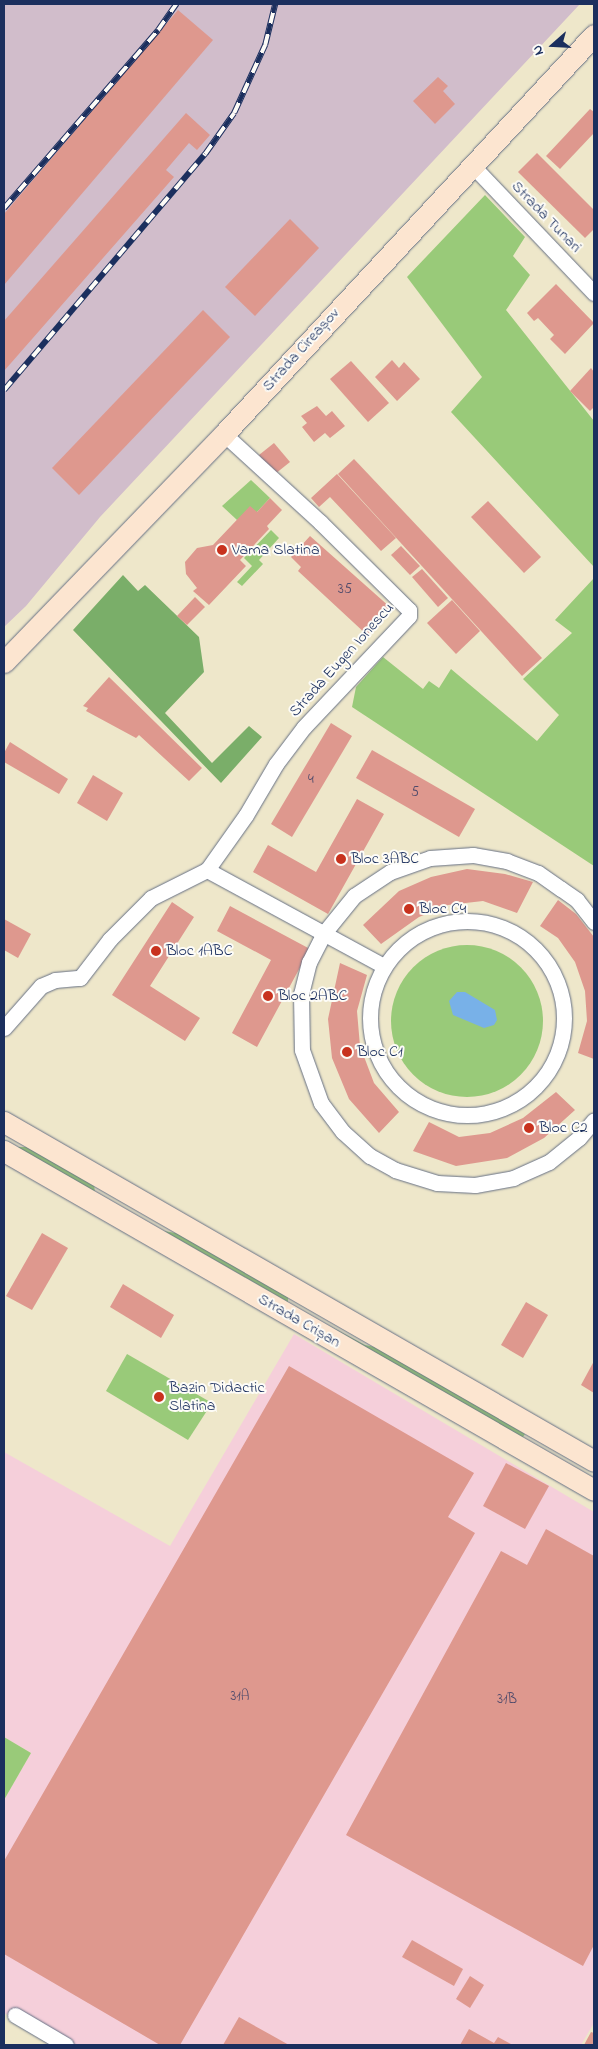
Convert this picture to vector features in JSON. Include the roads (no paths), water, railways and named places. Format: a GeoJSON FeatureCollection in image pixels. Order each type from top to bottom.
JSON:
{"type":"FeatureCollection","features":[{"type":"Feature","properties":{"kind":"main road","name":"Strada Cireașov"},"geometry":{"type":"LineString","coordinates":[[4,662],[224,434],[594,35]]}},
{"type":"Feature","properties":{"kind":"main road","name":"Strada Crișan"},"geometry":{"type":"LineString","coordinates":[[4,1122],[594,1461]]}},
{"type":"Feature","properties":{"kind":"main road","name":"Strada Crișan"},"geometry":{"type":"LineString","coordinates":[[4,1151],[594,1490]]}},
{"type":"Feature","properties":{"kind":"street","name":"Strada Tunari"},"geometry":{"type":"LineString","coordinates":[[472,165],[594,293]]}},
{"type":"Feature","properties":{"kind":"street","name":"Strada Eugen Ionescu"},"geometry":{"type":"LineString","coordinates":[[4,1028],[42,986],[55,980],[80,978],[110,939],[151,898],[208,870],[246,815],[276,764],[304,727],[409,616],[409,610],[320,522],[224,434]]}},
{"type":"Feature","properties":{"kind":"street"},"geometry":{"type":"LineString","coordinates":[[594,922],[577,900],[538,873],[507,861],[473,855],[430,858],[390,872],[354,896],[324,933],[309,962],[301,994],[302,1050],[321,1103],[343,1132],[370,1156],[395,1170],[422,1180],[475,1185],[513,1178],[549,1162],[579,1138],[594,1120]]}},
{"type":"Feature","properties":{"kind":"street"},"geometry":{"type":"LineString","coordinates":[[208,870],[384,966]]}},
{"type":"Feature","properties":{"kind":"street"},"geometry":{"type":"LineString","coordinates":[[455,920],[485,921],[512,931],[535,948],[552,970],[563,996],[565,1025],[559,1052],[545,1078],[524,1098],[488,1113],[470,1116],[441,1112],[414,1100],[395,1084],[380,1063],[371,1039],[370,1006],[384,966],[403,944],[437,926],[455,920]]}},
{"type":"Feature","properties":{"kind":"street"},"geometry":{"type":"LineString","coordinates":[[15,2016],[66,2045]]}},
{"type":"Feature","properties":{"kind":"water"},"geometry":{"type":"Polygon","coordinates":[[[457,992],[465,992],[495,1010],[497,1020],[494,1025],[484,1028],[453,1015],[449,1001],[457,992]]]}},
{"type":"Feature","properties":{"kind":"railway"},"geometry":{"type":"LineString","coordinates":[[4,208],[158,30],[176,4]]}},
{"type":"Feature","properties":{"kind":"railway"},"geometry":{"type":"LineString","coordinates":[[4,390],[205,154],[234,113],[265,45],[275,4]]}},
{"type":"Feature","properties":{"kind":"place","name":"Vama Slatina"},"geometry":{"type":"Point","coordinates":[222,550]}},
{"type":"Feature","properties":{"kind":"place","name":"Bloc 3ABC"},"geometry":{"type":"Point","coordinates":[341,859]}},
{"type":"Feature","properties":{"kind":"place","name":"Bloc C4"},"geometry":{"type":"Point","coordinates":[409,909]}},
{"type":"Feature","properties":{"kind":"place","name":"Bloc 1ABC"},"geometry":{"type":"Point","coordinates":[156,951]}},
{"type":"Feature","properties":{"kind":"place","name":"Bloc 2ABC"},"geometry":{"type":"Point","coordinates":[268,996]}},
{"type":"Feature","properties":{"kind":"place","name":"Bloc C1"},"geometry":{"type":"Point","coordinates":[347,1052]}},
{"type":"Feature","properties":{"kind":"place","name":"Bloc C2"},"geometry":{"type":"Point","coordinates":[529,1128]}},
{"type":"Feature","properties":{"kind":"place","name":"Bazin Didactic Slatina"},"geometry":{"type":"Point","coordinates":[159,1397]}}]}
